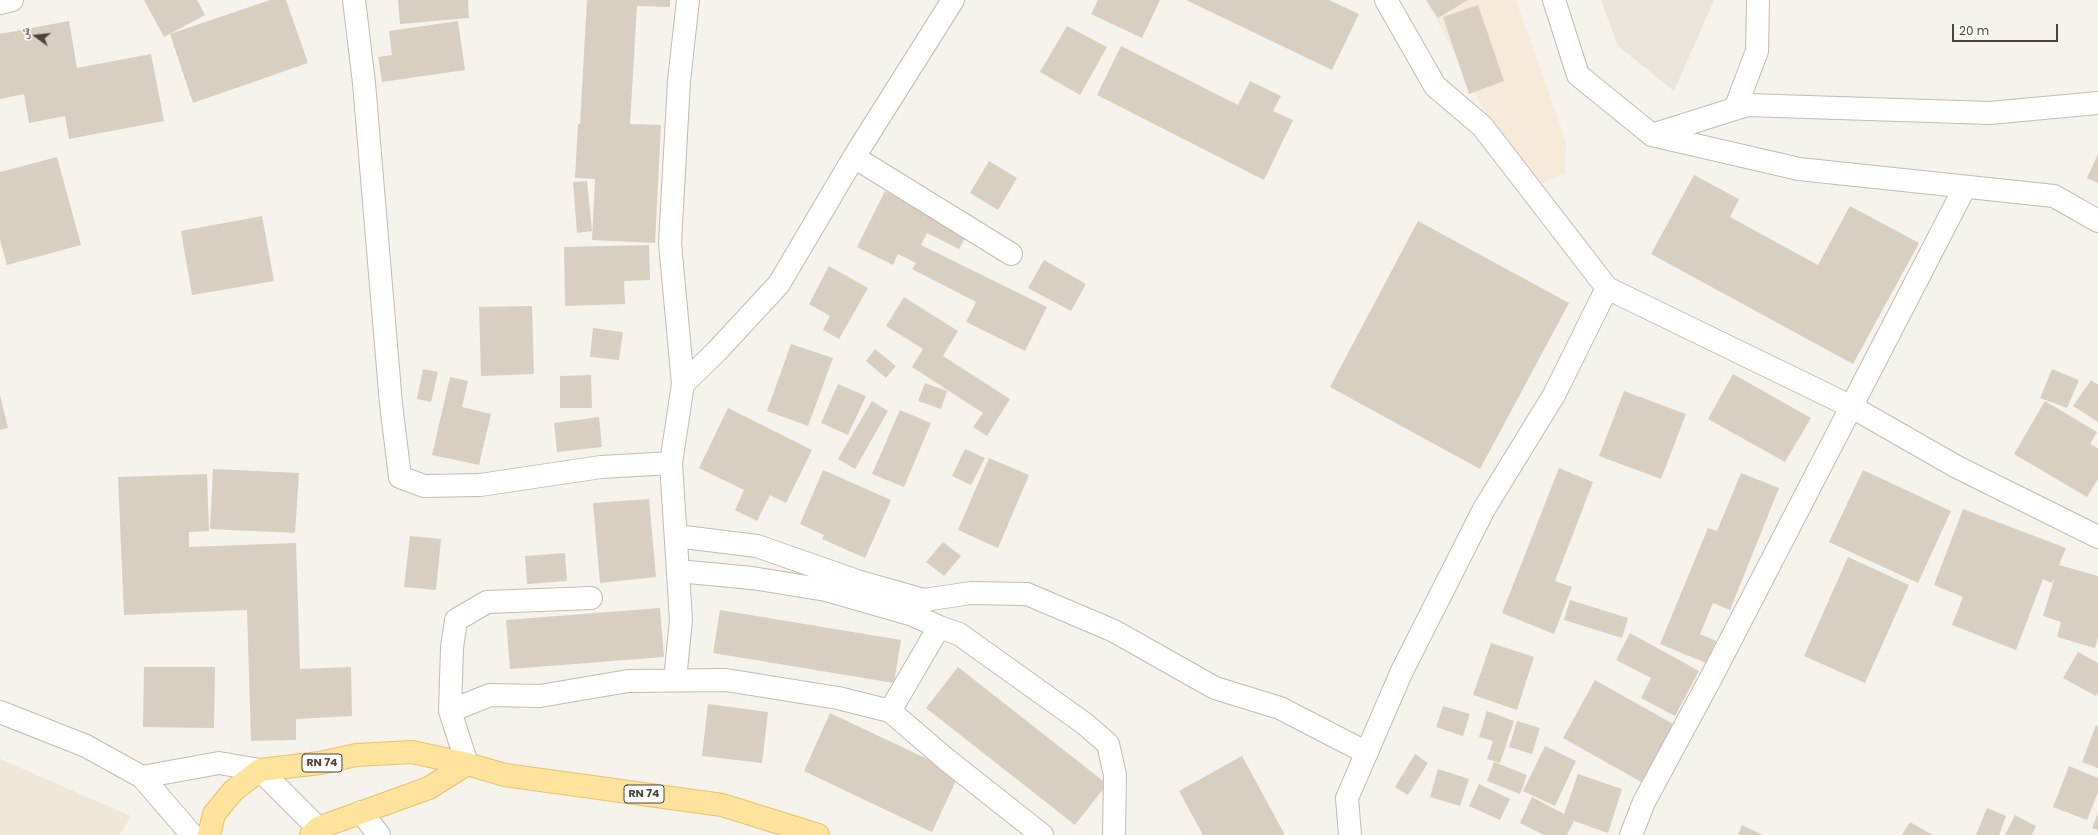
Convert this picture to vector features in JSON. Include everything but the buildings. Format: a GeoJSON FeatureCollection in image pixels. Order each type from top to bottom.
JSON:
{"type":"FeatureCollection","features":[{"type":"Feature","properties":{"kind":"main road","name":"RN 74"},"geometry":{"type":"LineString","coordinates":[[260,770],[320,763],[356,755],[412,752],[467,764],[505,775],[722,805],[788,824],[818,835]]}},
{"type":"Feature","properties":{"kind":"main road"},"geometry":{"type":"LineString","coordinates":[[314,832],[361,812],[429,788],[467,764]]}},
{"type":"Feature","properties":{"kind":"main road"},"geometry":{"type":"LineString","coordinates":[[209,835],[214,814],[233,791],[260,770]]}},
{"type":"Feature","properties":{"kind":"street"},"geometry":{"type":"LineString","coordinates":[[0,3],[12,0]]}},
{"type":"Feature","properties":{"kind":"street"},"geometry":{"type":"LineString","coordinates":[[354,0],[364,83],[391,404],[400,476],[424,486],[480,485],[601,467],[671,463]]}},
{"type":"Feature","properties":{"kind":"street"},"geometry":{"type":"LineString","coordinates":[[675,680],[681,620],[671,463],[683,384],[670,243],[679,81],[688,0]]}},
{"type":"Feature","properties":{"kind":"street"},"geometry":{"type":"LineString","coordinates":[[683,384],[716,352],[779,284],[854,158],[953,0]]}},
{"type":"Feature","properties":{"kind":"street"},"geometry":{"type":"LineString","coordinates":[[1386,0],[1435,86],[1482,126],[1607,288],[1852,407],[1957,467],[2098,538]]}},
{"type":"Feature","properties":{"kind":"street"},"geometry":{"type":"LineString","coordinates":[[1554,0],[1578,75],[1652,135],[1799,169],[2054,196],[2098,221]]}},
{"type":"Feature","properties":{"kind":"street"},"geometry":{"type":"LineString","coordinates":[[1735,109],[1757,52],[1758,0]]}},
{"type":"Feature","properties":{"kind":"street"},"geometry":{"type":"LineString","coordinates":[[1652,135],[1746,105],[1990,113],[2098,103]]}},
{"type":"Feature","properties":{"kind":"street"},"geometry":{"type":"LineString","coordinates":[[854,158],[1011,254]]}},
{"type":"Feature","properties":{"kind":"street"},"geometry":{"type":"LineString","coordinates":[[1631,835],[1644,802],[1712,676],[1965,187]]}},
{"type":"Feature","properties":{"kind":"street"},"geometry":{"type":"LineString","coordinates":[[1350,835],[1347,798],[1402,671],[1484,509],[1554,395],[1607,288]]}},
{"type":"Feature","properties":{"kind":"street"},"geometry":{"type":"LineString","coordinates":[[676,536],[757,546],[857,581],[924,600],[971,593],[1027,594],[1114,631],[1215,688],[1280,708],[1367,753]]}},
{"type":"Feature","properties":{"kind":"street"},"geometry":{"type":"LineString","coordinates":[[678,571],[752,578],[826,590],[913,615],[959,634],[1086,724],[1108,744],[1115,775],[1114,835]]}},
{"type":"Feature","properties":{"kind":"street"},"geometry":{"type":"LineString","coordinates":[[467,764],[450,711],[452,648],[456,620],[487,602],[591,598]]}},
{"type":"Feature","properties":{"kind":"street"},"geometry":{"type":"LineString","coordinates":[[890,711],[939,627]]}},
{"type":"Feature","properties":{"kind":"street"},"geometry":{"type":"LineString","coordinates":[[450,711],[490,696],[540,696],[628,681],[726,680],[838,698],[890,711],[947,760],[1042,835]]}},
{"type":"Feature","properties":{"kind":"street"},"geometry":{"type":"LineString","coordinates":[[0,712],[86,746],[142,777],[192,835]]}},
{"type":"Feature","properties":{"kind":"street"},"geometry":{"type":"LineString","coordinates":[[142,777],[219,763],[260,770],[314,832]]}},
{"type":"Feature","properties":{"kind":"street"},"geometry":{"type":"LineString","coordinates":[[361,812],[379,835]]}},
{"type":"Feature","properties":{"kind":"shaded area"},"geometry":{"type":"Polygon","coordinates":[[[1426,0],[1516,0],[1566,142],[1565,173],[1541,184],[1482,106],[1426,0]]]}},
{"type":"Feature","properties":{"kind":"shaded area"},"geometry":{"type":"Polygon","coordinates":[[[1601,0],[1714,0],[1674,91],[1618,46],[1601,0]]]}},
{"type":"Feature","properties":{"kind":"shaded area"},"geometry":{"type":"Polygon","coordinates":[[[0,759],[131,816],[120,835],[0,835],[0,759]]]}}]}
